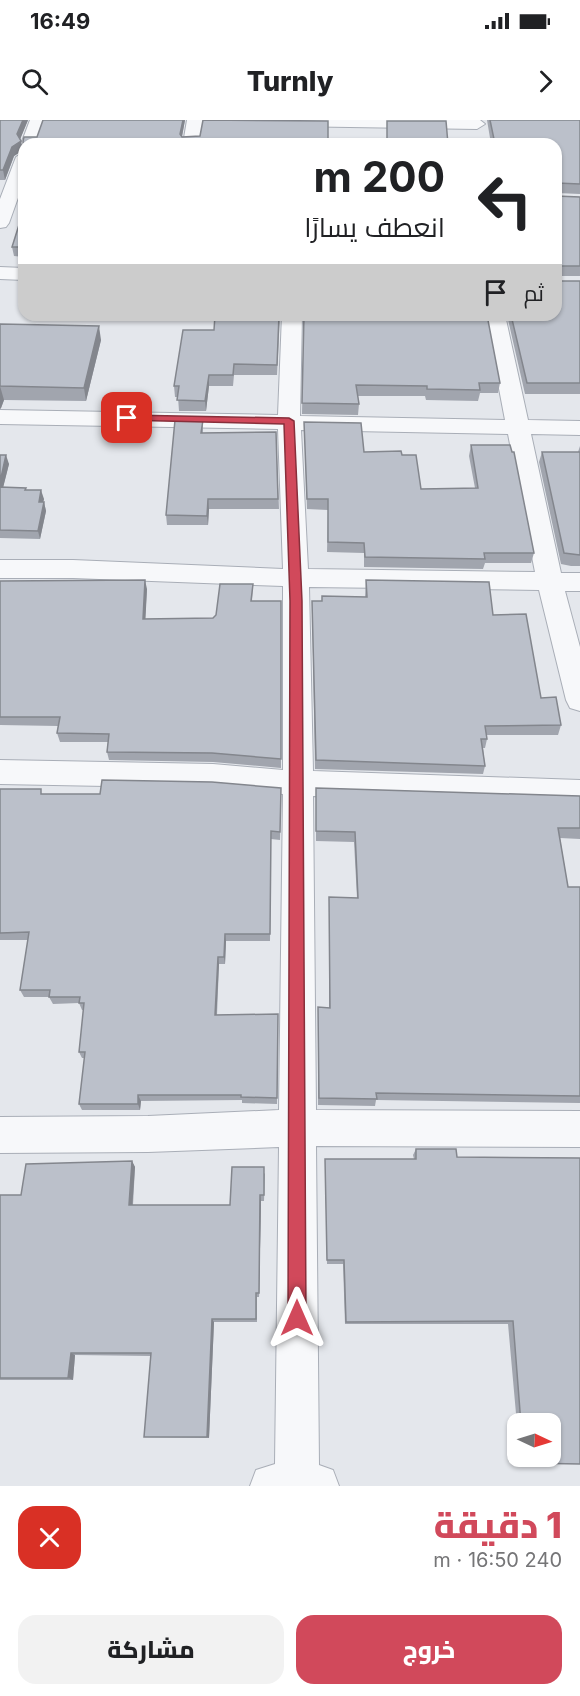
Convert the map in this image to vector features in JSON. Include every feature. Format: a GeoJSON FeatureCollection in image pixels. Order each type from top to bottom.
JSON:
{"type":"FeatureCollection","features":[{"type":"Feature","properties":{"kind":"street"},"geometry":{"type":"LineString","coordinates":[[31,138],[38,120]]}},
{"type":"Feature","properties":{"kind":"street"},"geometry":{"type":"LineString","coordinates":[[192,138],[195,120]]}},
{"type":"Feature","properties":{"kind":"street"},"geometry":{"type":"LineString","coordinates":[[213,120],[475,122],[479,138]]}},
{"type":"Feature","properties":{"kind":"street"},"geometry":{"type":"LineString","coordinates":[[0,223],[18,175]]}},
{"type":"Feature","properties":{"kind":"street"},"geometry":{"type":"LineString","coordinates":[[0,273],[18,274]]}},
{"type":"Feature","properties":{"kind":"street"},"geometry":{"type":"LineString","coordinates":[[292,321],[289,421],[296,578],[298,783],[296,1486]]}},
{"type":"Feature","properties":{"kind":"street"},"geometry":{"type":"LineString","coordinates":[[496,321],[550,582],[580,700]]}},
{"type":"Feature","properties":{"kind":"street"},"geometry":{"type":"LineString","coordinates":[[0,417],[580,428]]}},
{"type":"Feature","properties":{"kind":"street"},"geometry":{"type":"LineString","coordinates":[[0,569],[296,578],[580,582]]}},
{"type":"Feature","properties":{"kind":"street"},"geometry":{"type":"LineString","coordinates":[[0,772],[213,776],[298,783],[580,792]]}},
{"type":"Feature","properties":{"kind":"street"},"geometry":{"type":"LineString","coordinates":[[0,1135],[148,1134],[297,1128],[580,1129]]}},
{"type":"Feature","properties":{"kind":"building"},"geometry":{"type":"Polygon","coordinates":[[[0,120],[23,120],[17,134],[19,138],[18,143],[12,147],[3,170],[0,170],[0,120]]]}},
{"type":"Feature","properties":{"kind":"building"},"geometry":{"type":"Polygon","coordinates":[[[43,120],[183,120],[180,134],[182,137],[200,136],[203,120],[328,121],[328,138],[24,138],[37,137],[43,120]]]}},
{"type":"Feature","properties":{"kind":"building"},"geometry":{"type":"Polygon","coordinates":[[[490,120],[580,120],[580,184],[562,183],[562,138],[494,138],[490,120]]]}},
{"type":"Feature","properties":{"kind":"building"},"geometry":{"type":"Polygon","coordinates":[[[387,121],[446,121],[447,138],[387,138],[387,121]]]}},
{"type":"Feature","properties":{"kind":"building"},"geometry":{"type":"Polygon","coordinates":[[[562,196],[580,197],[580,266],[562,266],[562,196]]]}},
{"type":"Feature","properties":{"kind":"building"},"geometry":{"type":"Polygon","coordinates":[[[18,228],[18,247],[12,247],[18,228]]]}},
{"type":"Feature","properties":{"kind":"building"},"geometry":{"type":"Polygon","coordinates":[[[562,281],[580,281],[580,383],[527,383],[512,321],[562,321],[562,281]]]}},
{"type":"Feature","properties":{"kind":"building"},"geometry":{"type":"Polygon","coordinates":[[[215,321],[279,321],[277,365],[234,364],[233,375],[209,375],[205,401],[177,400],[179,386],[174,386],[183,330],[214,330],[215,321]]]}},
{"type":"Feature","properties":{"kind":"building"},"geometry":{"type":"Polygon","coordinates":[[[304,321],[488,321],[500,383],[479,383],[480,390],[427,389],[427,386],[356,385],[359,404],[302,403],[304,321]]]}},
{"type":"Feature","properties":{"kind":"building"},"geometry":{"type":"Polygon","coordinates":[[[0,324],[99,326],[84,388],[0,386],[0,324]]]}},
{"type":"Feature","properties":{"kind":"building"},"geometry":{"type":"Polygon","coordinates":[[[175,420],[203,420],[201,433],[276,432],[278,499],[208,499],[207,516],[166,515],[175,420]]]}},
{"type":"Feature","properties":{"kind":"building"},"geometry":{"type":"Polygon","coordinates":[[[304,422],[361,423],[364,452],[401,451],[402,455],[416,455],[421,489],[478,488],[471,445],[510,445],[514,452],[534,553],[484,553],[485,559],[365,557],[364,543],[328,542],[328,499],[307,499],[304,422]]]}},
{"type":"Feature","properties":{"kind":"building"},"geometry":{"type":"Polygon","coordinates":[[[542,452],[580,452],[580,555],[564,553],[542,452]]]}},
{"type":"Feature","properties":{"kind":"building"},"geometry":{"type":"Polygon","coordinates":[[[0,455],[6,455],[0,482],[0,455]]]}},
{"type":"Feature","properties":{"kind":"building"},"geometry":{"type":"Polygon","coordinates":[[[0,487],[41,490],[39,502],[44,502],[38,531],[0,530],[0,487]]]}},
{"type":"Feature","properties":{"kind":"building"},"geometry":{"type":"Polygon","coordinates":[[[145,580],[143,619],[213,618],[216,615],[220,584],[253,584],[251,601],[281,601],[281,759],[212,753],[107,752],[109,734],[57,733],[60,717],[0,717],[0,581],[145,580]]]}},
{"type":"Feature","properties":{"kind":"building"},"geometry":{"type":"Polygon","coordinates":[[[366,580],[489,582],[493,615],[526,614],[541,698],[556,697],[561,725],[485,726],[487,739],[481,739],[485,766],[316,760],[312,601],[322,601],[322,596],[367,597],[366,580]]]}},
{"type":"Feature","properties":{"kind":"building"},"geometry":{"type":"Polygon","coordinates":[[[102,780],[212,782],[281,788],[280,832],[271,831],[270,934],[225,934],[224,957],[218,957],[215,1015],[278,1014],[277,1098],[241,1097],[241,1095],[138,1095],[138,1104],[79,1104],[85,1052],[79,1052],[84,1003],[79,1003],[80,997],[49,997],[50,990],[20,990],[29,932],[0,933],[0,789],[41,789],[41,794],[100,794],[102,780]]]}},
{"type":"Feature","properties":{"kind":"building"},"geometry":{"type":"Polygon","coordinates":[[[316,788],[580,796],[580,828],[558,828],[568,887],[580,887],[580,1096],[376,1093],[377,1099],[319,1098],[318,1007],[330,1008],[329,897],[358,898],[355,832],[316,831],[316,788]]]}},
{"type":"Feature","properties":{"kind":"building"},"geometry":{"type":"Polygon","coordinates":[[[416,1149],[456,1149],[457,1157],[580,1158],[580,1464],[561,1464],[561,1413],[520,1413],[513,1321],[346,1322],[344,1260],[327,1260],[325,1159],[416,1159],[416,1149]]]}},
{"type":"Feature","properties":{"kind":"building"},"geometry":{"type":"Polygon","coordinates":[[[132,1161],[129,1205],[230,1205],[232,1167],[264,1167],[264,1195],[260,1195],[259,1293],[256,1293],[256,1319],[212,1319],[207,1437],[144,1437],[151,1353],[71,1353],[68,1378],[0,1378],[0,1195],[21,1195],[26,1164],[132,1161]]]}},
{"type":"Feature","properties":{"kind":"route"},"geometry":{"type":"LineString","coordinates":[[127,418],[289,421],[296,578],[298,783],[297,1318]]}}]}
